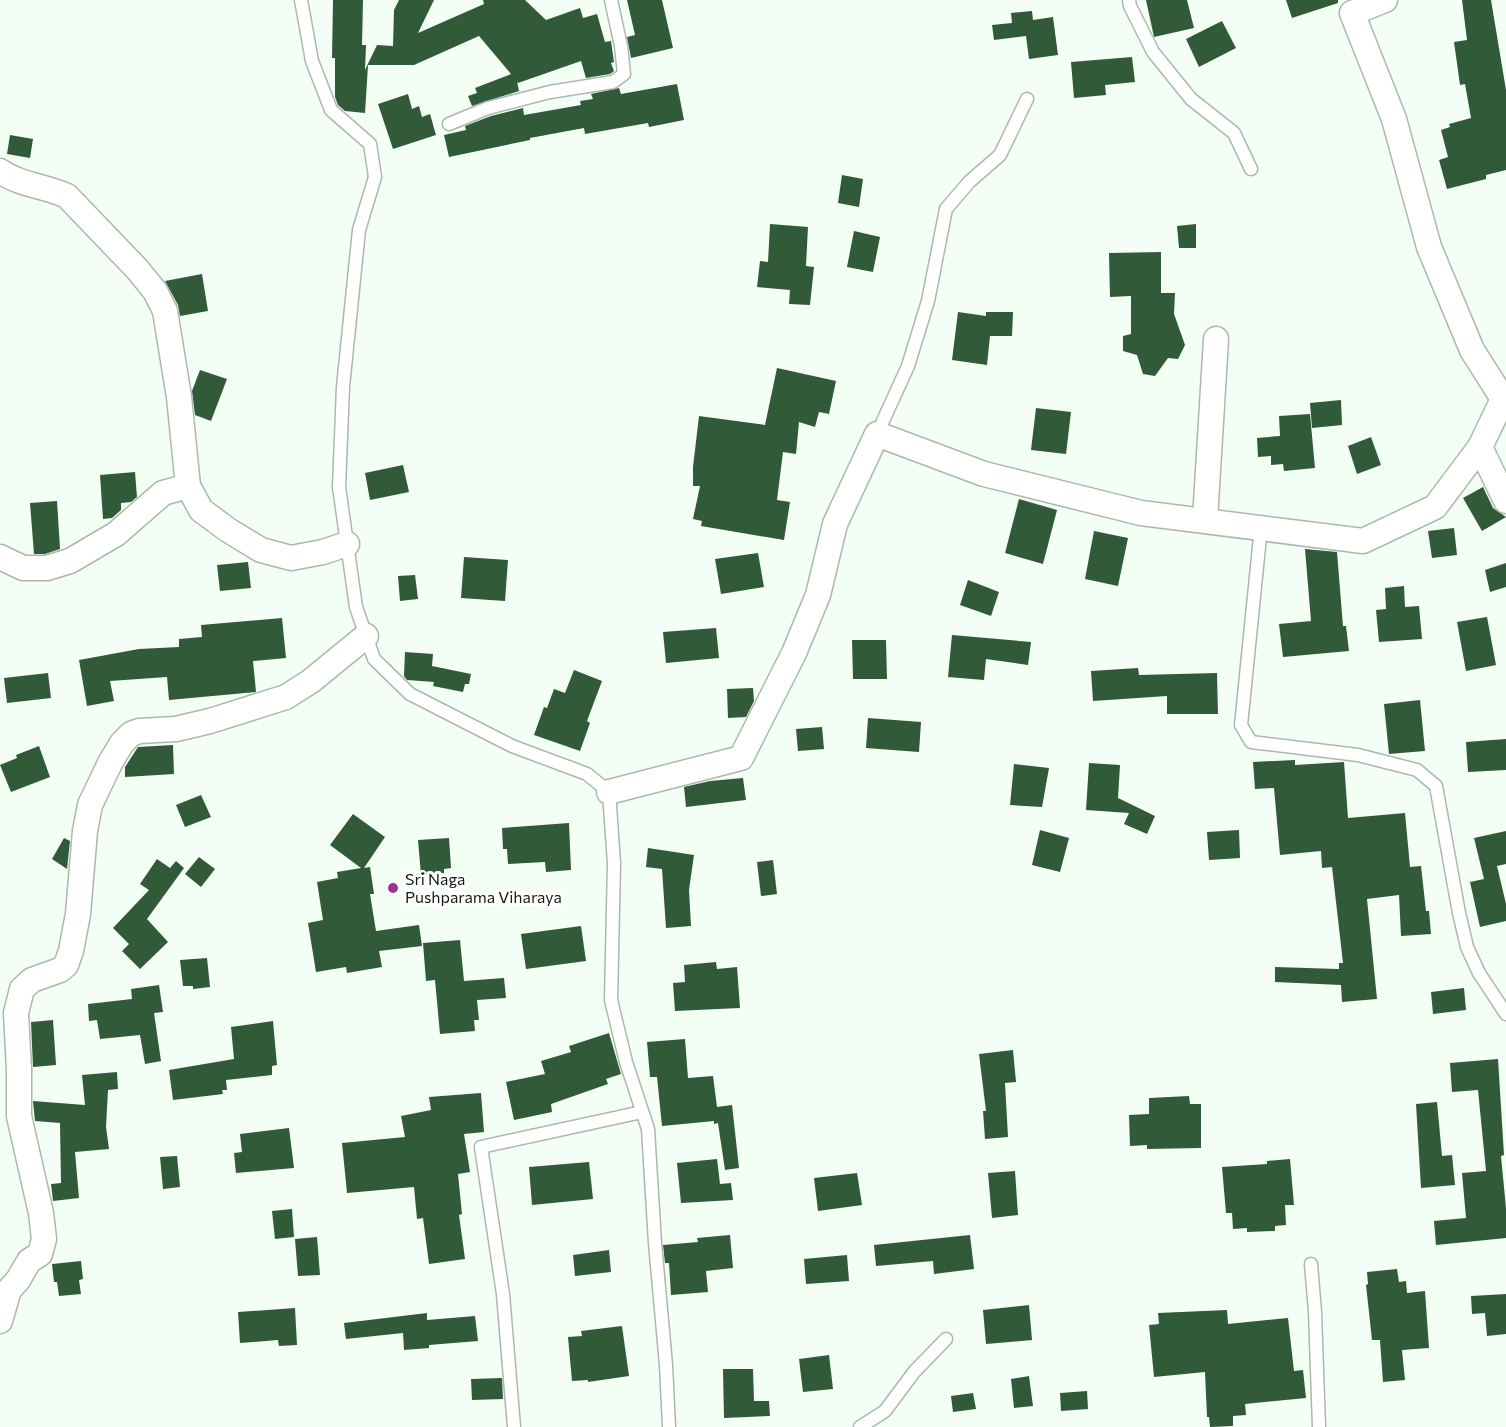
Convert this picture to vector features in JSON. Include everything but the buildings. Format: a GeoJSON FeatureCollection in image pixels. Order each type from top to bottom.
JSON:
{"type":"FeatureCollection","features":[{"type":"Feature","properties":{"kind":"street"},"geometry":{"type":"LineString","coordinates":[[609,792],[741,758],[795,653],[818,595],[835,524],[877,434],[984,474],[1141,513],[1363,541],[1435,507],[1480,447],[1504,399],[1472,350],[1429,247],[1394,118],[1349,7],[1385,0]]}},
{"type":"Feature","properties":{"kind":"street"},"geometry":{"type":"LineString","coordinates":[[0,171],[19,181],[54,190],[67,196],[155,291],[165,311],[173,352],[188,486],[201,510],[261,550],[291,558],[323,552],[347,544]]}},
{"type":"Feature","properties":{"kind":"street"},"geometry":{"type":"LineString","coordinates":[[1205,520],[1216,339]]}},
{"type":"Feature","properties":{"kind":"street"},"geometry":{"type":"LineString","coordinates":[[1480,447],[1506,501]]}},
{"type":"Feature","properties":{"kind":"street"},"geometry":{"type":"LineString","coordinates":[[0,557],[23,568],[47,568],[70,561],[116,534],[163,493],[188,486]]}},
{"type":"Feature","properties":{"kind":"street"},"geometry":{"type":"LineString","coordinates":[[0,1322],[9,1290],[29,1261],[40,1254],[44,1239],[41,1213],[19,1116],[16,1013],[22,989],[32,980],[60,970],[66,964],[71,951],[78,914],[85,831],[90,805],[110,763],[122,743],[131,734],[139,731],[176,729],[210,721],[286,697],[311,681],[366,636]]}},
{"type":"Feature","properties":{"kind":"lane"},"geometry":{"type":"LineString","coordinates":[[301,0],[312,61],[331,110],[370,144],[375,177],[359,230],[343,387],[339,487],[356,607],[374,659],[410,694],[512,746],[587,774],[609,792],[614,863],[611,1000],[626,1062],[648,1129],[669,1427]]}},
{"type":"Feature","properties":{"kind":"lane"},"geometry":{"type":"LineString","coordinates":[[449,124],[488,108],[550,92],[613,82],[624,74],[621,46],[611,0]]}},
{"type":"Feature","properties":{"kind":"lane"},"geometry":{"type":"LineString","coordinates":[[1129,0],[1153,52],[1191,99],[1234,133],[1251,169]]}},
{"type":"Feature","properties":{"kind":"lane"},"geometry":{"type":"LineString","coordinates":[[877,434],[908,366],[928,300],[946,209],[969,182],[1000,155],[1027,99]]}},
{"type":"Feature","properties":{"kind":"lane"},"geometry":{"type":"LineString","coordinates":[[1261,528],[1241,725],[1251,742],[1358,756],[1417,770],[1436,786],[1458,913],[1467,947],[1479,973],[1506,1014]]}},
{"type":"Feature","properties":{"kind":"lane"},"geometry":{"type":"LineString","coordinates":[[514,1427],[503,1294],[481,1147],[642,1112]]}},
{"type":"Feature","properties":{"kind":"lane"},"geometry":{"type":"LineString","coordinates":[[1311,1264],[1319,1427]]}},
{"type":"Feature","properties":{"kind":"lane"},"geometry":{"type":"LineString","coordinates":[[860,1427],[885,1411],[914,1372],[946,1339]]}},
{"type":"Feature","properties":{"kind":"place","name":"Sri Naga Pushparama Viharaya"},"geometry":{"type":"Point","coordinates":[393,888]}}]}
